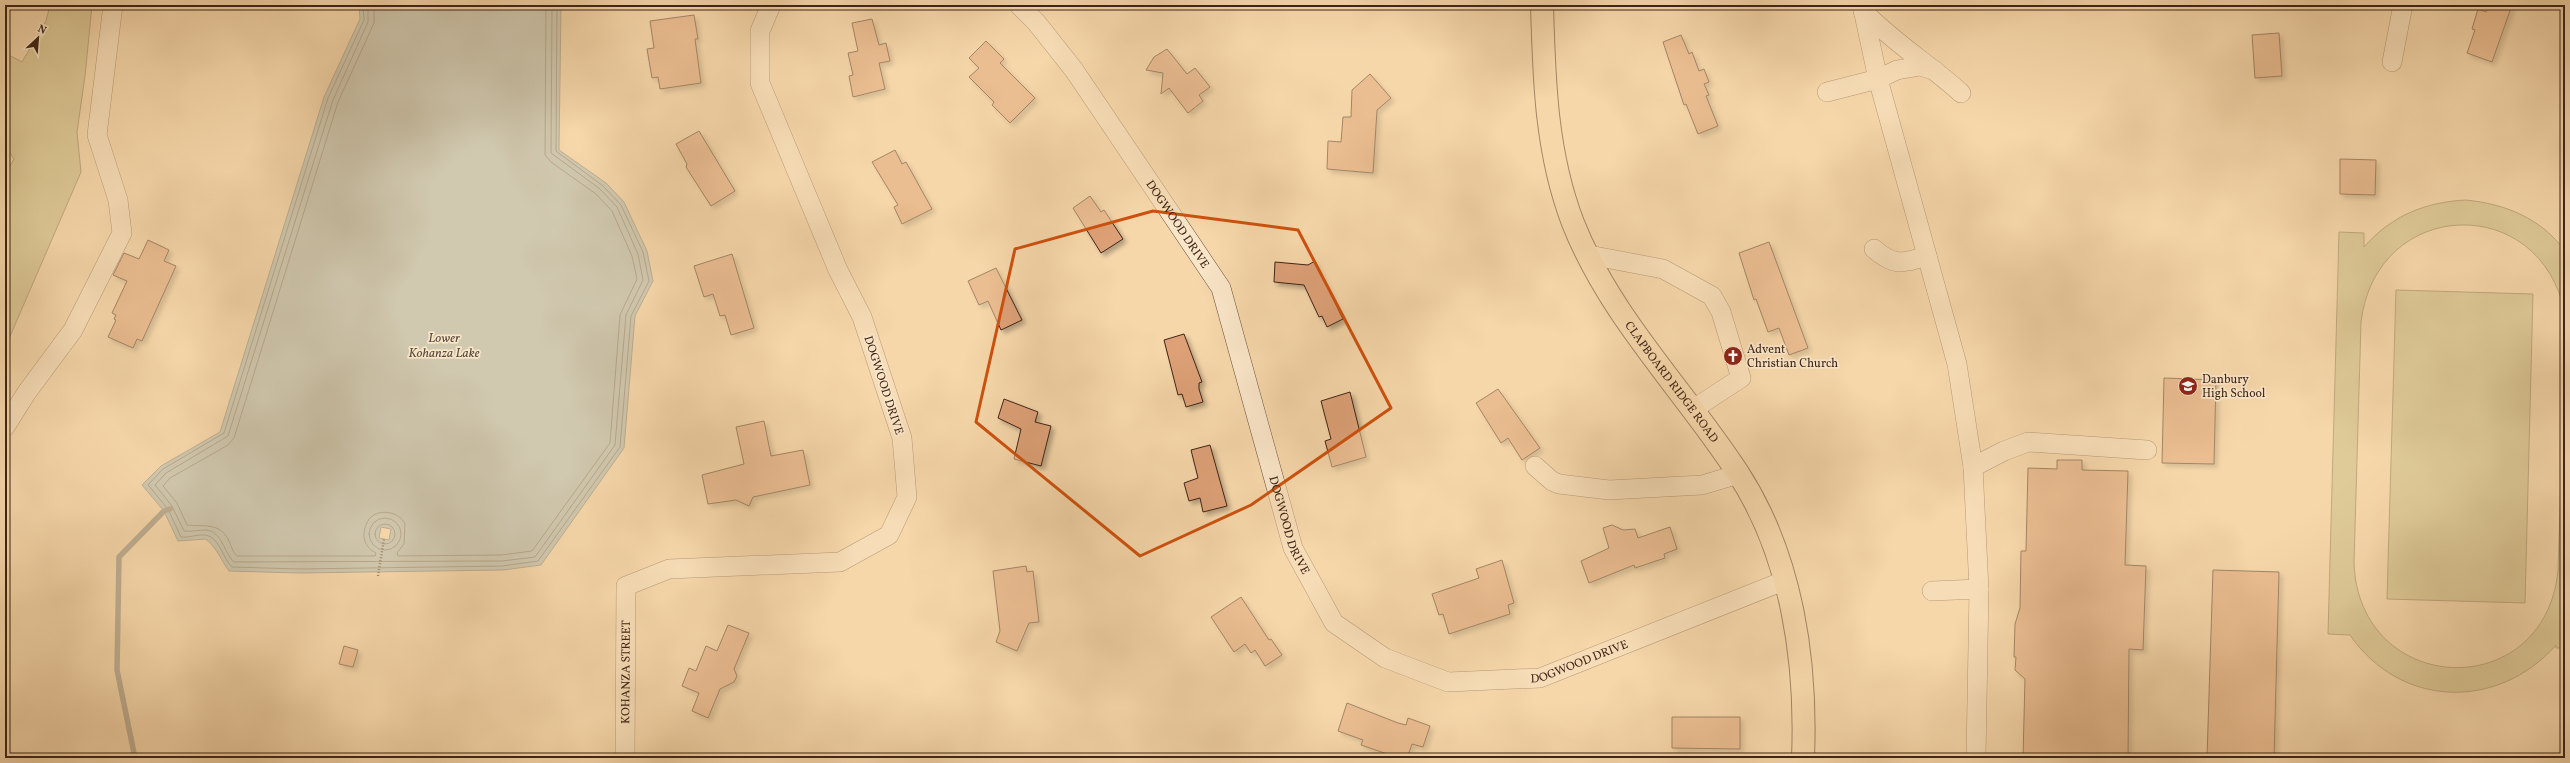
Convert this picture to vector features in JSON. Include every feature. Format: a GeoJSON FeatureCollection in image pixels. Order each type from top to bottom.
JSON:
{"type":"FeatureCollection","features":[{"type":"Feature","properties":{"kind":"main road","name":"CLAPBOARD RIDGE ROAD"},"geometry":{"type":"LineString","coordinates":[[1542,5],[1546,104],[1555,163],[1573,223],[1603,282],[1620,309],[1739,474],[1767,528],[1786,580],[1797,644],[1802,696],[1803,758]]}},
{"type":"Feature","properties":{"kind":"street"},"geometry":{"type":"LineString","coordinates":[[5,427],[27,392],[74,330],[122,233],[118,200],[97,135],[113,5]]}},
{"type":"Feature","properties":{"kind":"street","name":"DOGWOOD DRIVE"},"geometry":{"type":"LineString","coordinates":[[626,586],[669,569],[840,562],[889,535],[908,497],[902,438],[862,316],[838,270],[760,83],[760,31],[771,5]]}},
{"type":"Feature","properties":{"kind":"street","name":"DOGWOOD DRIVE"},"geometry":{"type":"LineString","coordinates":[[1019,5],[1036,22],[1074,70],[1220,288],[1293,548],[1334,623],[1385,658],[1448,682],[1540,678],[1786,580]]}},
{"type":"Feature","properties":{"kind":"street"},"geometry":{"type":"LineString","coordinates":[[2392,62],[2403,5]]}},
{"type":"Feature","properties":{"kind":"street"},"geometry":{"type":"LineString","coordinates":[[1862,8],[1887,36],[1937,71],[1961,93]]}},
{"type":"Feature","properties":{"kind":"street"},"geometry":{"type":"LineString","coordinates":[[1862,8],[1878,78],[1957,364],[1973,467],[1979,589],[1976,758]]}},
{"type":"Feature","properties":{"kind":"street"},"geometry":{"type":"LineString","coordinates":[[1827,92],[1878,78],[1897,70],[1920,66],[1937,71]]}},
{"type":"Feature","properties":{"kind":"street"},"geometry":{"type":"LineString","coordinates":[[1874,249],[1886,259],[1900,263],[1927,256]]}},
{"type":"Feature","properties":{"kind":"street"},"geometry":{"type":"LineString","coordinates":[[1589,255],[1663,269],[1712,296],[1721,312],[1741,378],[1692,410]]}},
{"type":"Feature","properties":{"kind":"street"},"geometry":{"type":"LineString","coordinates":[[1973,467],[2004,451],[2028,442],[2147,450]]}},
{"type":"Feature","properties":{"kind":"street"},"geometry":{"type":"LineString","coordinates":[[1535,466],[1552,481],[1559,484],[1609,490],[1702,485],[1739,474]]}},
{"type":"Feature","properties":{"kind":"street","name":"KOHANZA STREET"},"geometry":{"type":"LineString","coordinates":[[625,758],[626,586]]}},
{"type":"Feature","properties":{"kind":"street"},"geometry":{"type":"LineString","coordinates":[[1932,591],[1979,589]]}},
{"type":"Feature","properties":{"kind":"path"},"geometry":{"type":"LineString","coordinates":[[378,576],[384,539]]}},
{"type":"Feature","properties":{"kind":"highlighted area"},"geometry":{"type":"Polygon","coordinates":[[[1153,211],[1298,230],[1391,408],[1251,505],[1140,556],[976,422],[1015,249],[1153,211]]]}},
{"type":"Feature","properties":{"kind":"shaded area"},"geometry":{"type":"Polygon","coordinates":[[[50,5],[92,5],[85,76],[77,132],[81,172],[5,348],[5,174],[14,159],[5,146],[5,53],[22,62],[46,21],[50,5]]]}},
{"type":"Feature","properties":{"kind":"shaded area"},"geometry":{"type":"Polygon","coordinates":[[[2466,200],[2508,209],[2533,221],[2555,239],[2565,251],[2565,314],[2550,274],[2525,246],[2494,230],[2460,225],[2426,232],[2396,251],[2373,281],[2361,322],[2354,563],[2364,607],[2386,640],[2417,660],[2453,668],[2489,663],[2521,645],[2545,615],[2558,571],[2565,353],[2565,648],[2556,648],[2556,645],[2533,667],[2506,682],[2479,690],[2450,692],[2422,688],[2395,677],[2371,659],[2350,635],[2328,634],[2339,232],[2364,233],[2364,247],[2374,236],[2386,227],[2397,219],[2410,213],[2437,204],[2466,200]]]}},
{"type":"Feature","properties":{"kind":"shaded area"},"geometry":{"type":"Polygon","coordinates":[[[2396,290],[2533,294],[2525,603],[2387,599],[2396,290]]]}},
{"type":"Feature","properties":{"kind":"water","name":"Lower Kohanza Lake"},"geometry":{"type":"Polygon","coordinates":[[[359,5],[561,5],[559,150],[606,183],[624,202],[647,251],[653,281],[635,316],[624,448],[541,565],[503,570],[299,573],[229,571],[216,550],[206,539],[178,541],[164,511],[142,485],[161,466],[220,432],[324,97],[360,19],[359,5]],[[381,527],[379,538],[389,540],[391,529],[381,527]]]}},
{"type":"Feature","properties":{"kind":"building"},"geometry":{"type":"Polygon","coordinates":[[[2488,5],[2512,5],[2492,62],[2467,53],[2475,30],[2472,29],[2478,9],[2486,12],[2488,5]]]}},
{"type":"Feature","properties":{"kind":"building"},"geometry":{"type":"Polygon","coordinates":[[[694,15],[698,39],[695,39],[701,83],[660,89],[658,77],[652,78],[647,49],[654,48],[650,21],[694,15]]]}},
{"type":"Feature","properties":{"kind":"building"},"geometry":{"type":"Polygon","coordinates":[[[872,19],[879,45],[886,43],[890,61],[879,63],[885,89],[853,97],[849,76],[853,75],[848,53],[858,51],[852,23],[872,19]]]}},
{"type":"Feature","properties":{"kind":"building"},"geometry":{"type":"Polygon","coordinates":[[[2279,33],[2282,76],[2255,78],[2252,35],[2279,33]]]}},
{"type":"Feature","properties":{"kind":"building"},"geometry":{"type":"Polygon","coordinates":[[[1681,35],[1689,54],[1692,52],[1699,71],[1704,69],[1709,82],[1704,84],[1709,95],[1706,96],[1718,126],[1698,134],[1686,104],[1684,105],[1663,42],[1681,35]]]}},
{"type":"Feature","properties":{"kind":"building"},"geometry":{"type":"Polygon","coordinates":[[[986,41],[1004,59],[1000,63],[1035,98],[1010,123],[992,105],[994,102],[969,77],[979,68],[969,58],[986,41]]]}},
{"type":"Feature","properties":{"kind":"building"},"geometry":{"type":"Polygon","coordinates":[[[1167,49],[1187,74],[1195,68],[1210,87],[1199,95],[1203,101],[1188,113],[1169,88],[1161,94],[1163,73],[1146,70],[1154,57],[1167,49]]]}},
{"type":"Feature","properties":{"kind":"building"},"geometry":{"type":"Polygon","coordinates":[[[1370,74],[1391,98],[1377,110],[1373,173],[1327,169],[1328,141],[1341,142],[1343,117],[1351,117],[1352,90],[1370,74]]]}},
{"type":"Feature","properties":{"kind":"building"},"geometry":{"type":"Polygon","coordinates":[[[699,131],[735,191],[711,206],[686,167],[687,164],[676,144],[699,131]]]}},
{"type":"Feature","properties":{"kind":"building"},"geometry":{"type":"Polygon","coordinates":[[[895,150],[902,164],[906,162],[932,209],[902,224],[894,207],[898,205],[872,162],[895,150]]]}},
{"type":"Feature","properties":{"kind":"building"},"geometry":{"type":"Polygon","coordinates":[[[2340,159],[2376,160],[2375,195],[2340,194],[2340,159]]]}},
{"type":"Feature","properties":{"kind":"building"},"geometry":{"type":"Polygon","coordinates":[[[1090,196],[1101,212],[1104,210],[1123,239],[1101,253],[1073,208],[1090,196]]]}},
{"type":"Feature","properties":{"kind":"building"},"geometry":{"type":"Polygon","coordinates":[[[148,240],[169,250],[164,261],[176,266],[142,341],[137,339],[133,348],[108,337],[116,320],[114,319],[116,315],[112,313],[127,281],[113,275],[124,253],[139,259],[148,240]]]}},
{"type":"Feature","properties":{"kind":"building"},"geometry":{"type":"Polygon","coordinates":[[[1769,242],[1808,348],[1789,355],[1779,328],[1768,332],[1756,299],[1754,300],[1739,253],[1769,242]]]}},
{"type":"Feature","properties":{"kind":"building"},"geometry":{"type":"Polygon","coordinates":[[[732,254],[754,328],[731,335],[725,315],[720,316],[713,294],[704,297],[694,266],[732,254]]]}},
{"type":"Feature","properties":{"kind":"building"},"geometry":{"type":"Polygon","coordinates":[[[1315,261],[1343,319],[1327,327],[1322,316],[1319,317],[1304,285],[1274,282],[1275,262],[1308,265],[1315,261]]]}},
{"type":"Feature","properties":{"kind":"building"},"geometry":{"type":"Polygon","coordinates":[[[996,268],[1022,320],[1001,330],[988,301],[979,305],[968,281],[996,268]]]}},
{"type":"Feature","properties":{"kind":"building"},"geometry":{"type":"Polygon","coordinates":[[[1184,334],[1202,382],[1199,383],[1199,389],[1203,402],[1186,407],[1182,394],[1178,395],[1164,340],[1184,334]]]}},
{"type":"Feature","properties":{"kind":"building"},"geometry":{"type":"Polygon","coordinates":[[[2164,378],[2216,380],[2214,464],[2162,463],[2164,378]]]}},
{"type":"Feature","properties":{"kind":"building"},"geometry":{"type":"Polygon","coordinates":[[[1498,389],[1540,448],[1522,460],[1508,438],[1501,443],[1476,403],[1498,389]]]}},
{"type":"Feature","properties":{"kind":"building"},"geometry":{"type":"Polygon","coordinates":[[[1350,392],[1366,457],[1332,467],[1325,441],[1331,439],[1321,401],[1350,392]]]}},
{"type":"Feature","properties":{"kind":"building"},"geometry":{"type":"Polygon","coordinates":[[[1004,399],[1038,412],[1035,422],[1051,426],[1041,466],[1014,459],[1021,429],[998,418],[1004,399]]]}},
{"type":"Feature","properties":{"kind":"building"},"geometry":{"type":"Polygon","coordinates":[[[764,421],[771,456],[803,450],[810,485],[753,497],[749,506],[736,500],[708,504],[702,475],[744,464],[736,427],[764,421]]]}},
{"type":"Feature","properties":{"kind":"building"},"geometry":{"type":"Polygon","coordinates":[[[1210,445],[1227,506],[1203,512],[1200,498],[1189,501],[1184,483],[1198,478],[1191,450],[1210,445]]]}},
{"type":"Feature","properties":{"kind":"building"},"geometry":{"type":"Polygon","coordinates":[[[2057,460],[2082,460],[2082,470],[2128,471],[2125,565],[2146,566],[2143,650],[2129,649],[2128,758],[2023,758],[2025,679],[2015,670],[2016,657],[2014,657],[2015,624],[2020,608],[2021,551],[2026,551],[2028,468],[2057,469],[2057,460]]]}},
{"type":"Feature","properties":{"kind":"building"},"geometry":{"type":"Polygon","coordinates":[[[1612,525],[1623,530],[1635,529],[1638,538],[1670,527],[1677,549],[1664,554],[1665,558],[1635,568],[1634,565],[1589,583],[1581,561],[1609,548],[1603,528],[1612,525]]]}},
{"type":"Feature","properties":{"kind":"building"},"geometry":{"type":"Polygon","coordinates":[[[1502,560],[1514,603],[1508,605],[1510,614],[1449,634],[1443,614],[1439,615],[1432,594],[1479,578],[1476,569],[1502,560]]]}},
{"type":"Feature","properties":{"kind":"building"},"geometry":{"type":"Polygon","coordinates":[[[1026,566],[1027,572],[1033,571],[1039,622],[1029,623],[1017,651],[996,642],[1000,631],[993,571],[1026,566]]]}},
{"type":"Feature","properties":{"kind":"building"},"geometry":{"type":"Polygon","coordinates":[[[2213,570],[2279,572],[2274,758],[2207,758],[2213,570]]]}},
{"type":"Feature","properties":{"kind":"building"},"geometry":{"type":"Polygon","coordinates":[[[1241,597],[1269,640],[1271,639],[1282,655],[1265,666],[1255,650],[1251,653],[1245,644],[1234,652],[1211,617],[1241,597]]]}},
{"type":"Feature","properties":{"kind":"building"},"geometry":{"type":"Polygon","coordinates":[[[728,625],[749,633],[734,669],[737,676],[734,682],[720,689],[708,718],[692,711],[699,693],[682,686],[689,668],[696,671],[706,646],[717,651],[728,625]]]}},
{"type":"Feature","properties":{"kind":"building"},"geometry":{"type":"Polygon","coordinates":[[[344,646],[358,650],[353,667],[339,664],[344,646]]]}},
{"type":"Feature","properties":{"kind":"building"},"geometry":{"type":"Polygon","coordinates":[[[1347,703],[1398,723],[1406,725],[1408,718],[1430,726],[1423,747],[1412,744],[1407,758],[1399,758],[1361,745],[1363,740],[1338,731],[1347,703]]]}},
{"type":"Feature","properties":{"kind":"building"},"geometry":{"type":"Polygon","coordinates":[[[1672,717],[1740,717],[1740,749],[1672,748],[1672,717]]]}},
{"type":"Feature","properties":{"kind":"waterway"},"geometry":{"type":"LineString","coordinates":[[135,758],[117,670],[119,557],[164,511],[170,509]]}},
{"type":"Feature","properties":{"kind":"place","name":"Advent Christian Church"},"geometry":{"type":"Point","coordinates":[1733,356]}},
{"type":"Feature","properties":{"kind":"place","name":"Danbury High School"},"geometry":{"type":"Point","coordinates":[2188,386]}}]}
